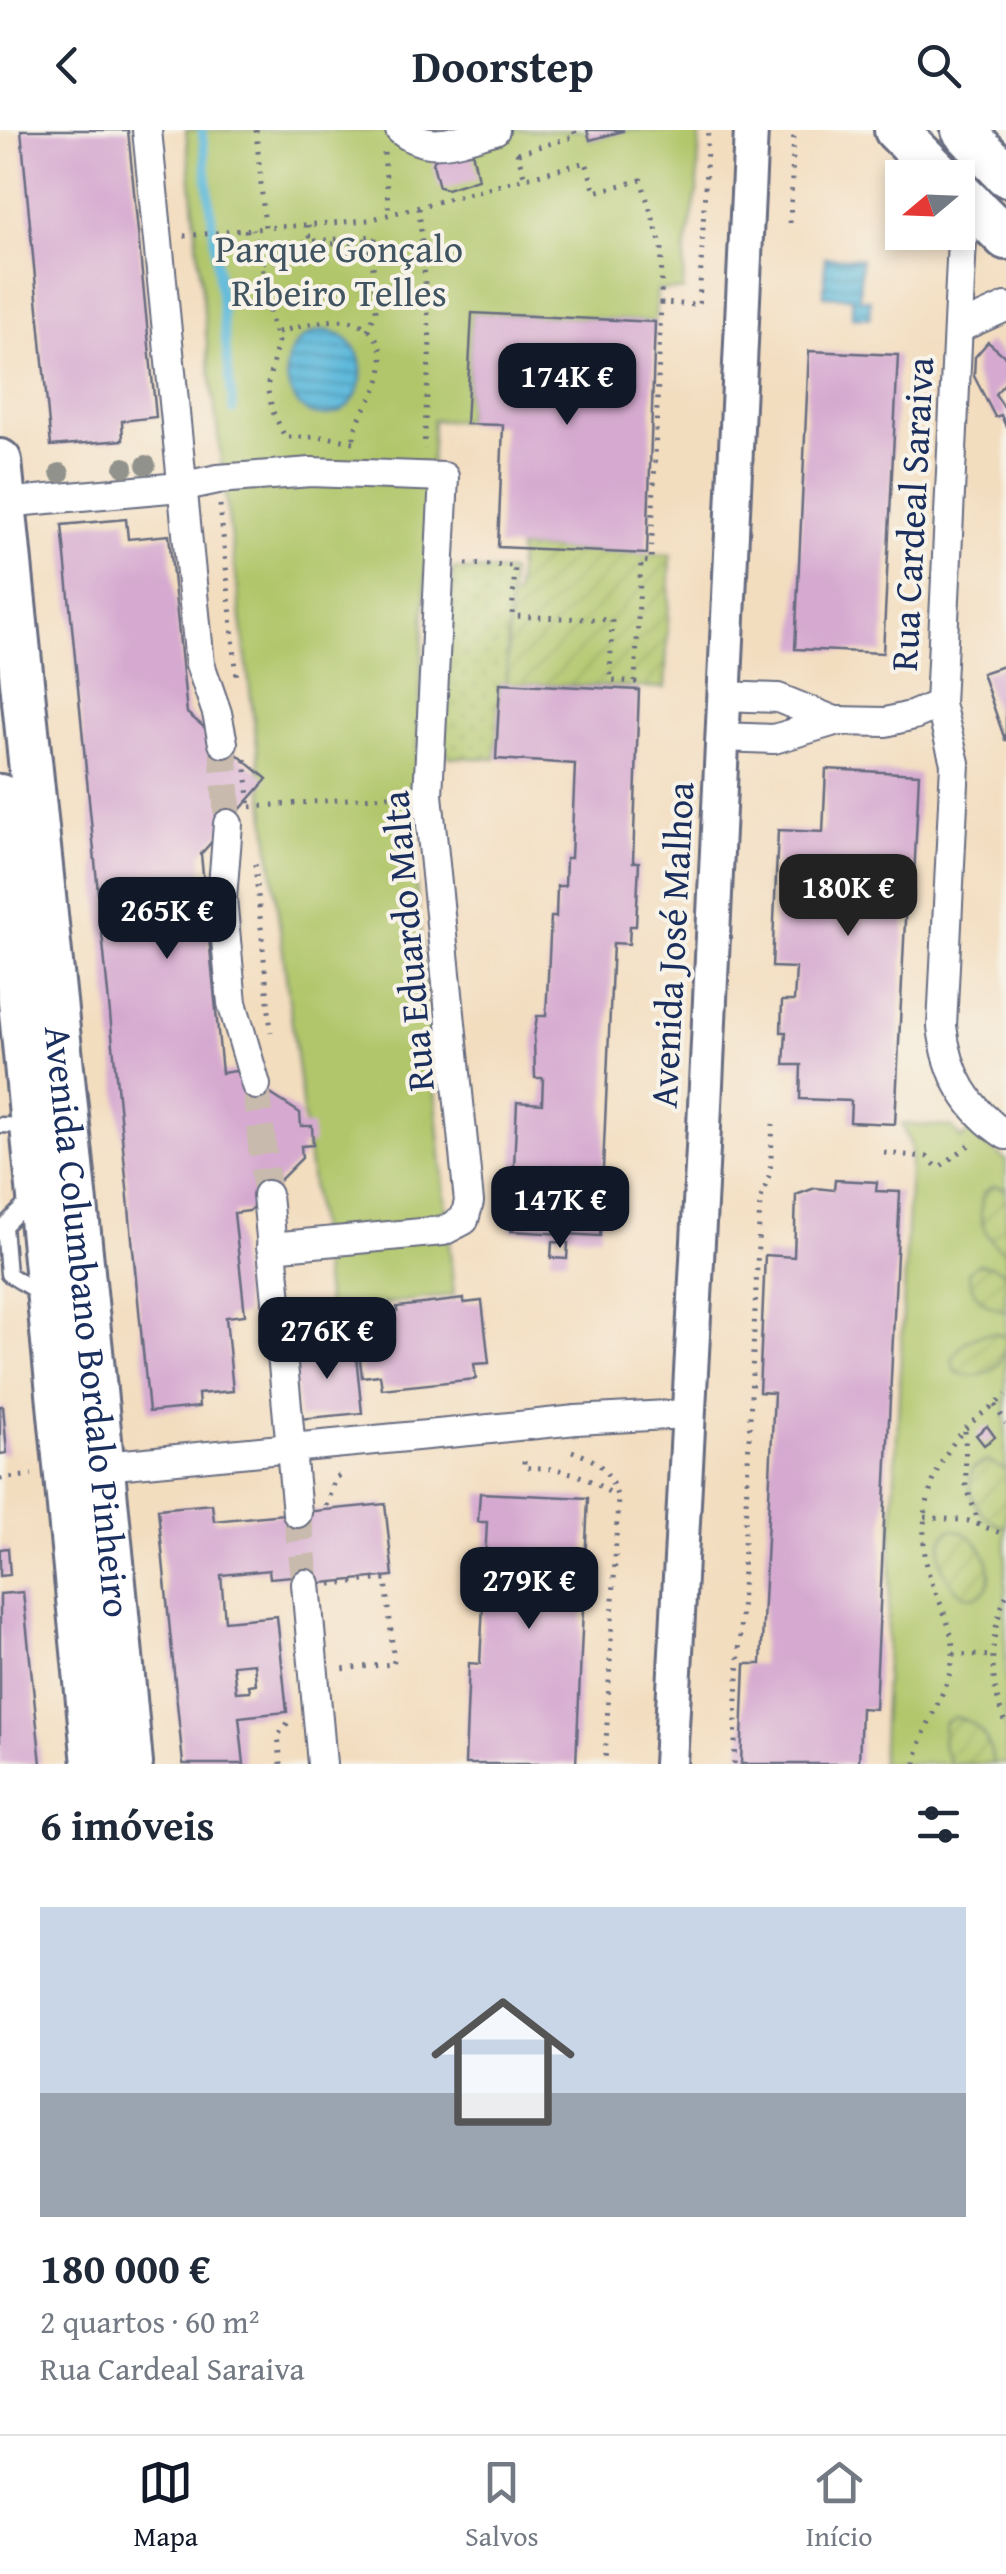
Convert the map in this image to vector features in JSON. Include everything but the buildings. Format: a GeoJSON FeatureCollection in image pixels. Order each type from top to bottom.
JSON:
{"type":"FeatureCollection","features":[{"type":"Feature","properties":{"kind":"main road"},"geometry":{"type":"LineString","coordinates":[[896,130],[926,160]]}},
{"type":"Feature","properties":{"kind":"main road"},"geometry":{"type":"LineString","coordinates":[[963,130],[1006,175]]}},
{"type":"Feature","properties":{"kind":"main road"},"geometry":{"type":"LineString","coordinates":[[975,208],[1006,238]]}},
{"type":"Feature","properties":{"kind":"main road","name":"Avenida Columbano Bordalo Pinheiro"},"geometry":{"type":"LineString","coordinates":[[2,482],[21,956],[14,1061],[17,1126],[39,1192],[49,1300],[84,1468],[94,1764]]}},
{"type":"Feature","properties":{"kind":"main road","name":"Avenida Columbano Bordalo Pinheiro"},"geometry":{"type":"LineString","coordinates":[[0,796],[84,1468],[131,1764]]}},
{"type":"Feature","properties":{"kind":"street"},"geometry":{"type":"LineString","coordinates":[[146,130],[200,664],[223,743]]}},
{"type":"Feature","properties":{"kind":"street","name":"Avenida José Malhoa"},"geometry":{"type":"LineString","coordinates":[[670,1764],[751,130]]}},
{"type":"Feature","properties":{"kind":"street"},"geometry":{"type":"LineString","coordinates":[[392,139],[434,145],[504,136]]}},
{"type":"Feature","properties":{"kind":"street","name":"Rua Cardeal Saraiva"},"geometry":{"type":"LineString","coordinates":[[957,250],[959,328],[940,704],[955,763],[942,1007],[944,1045],[966,1098],[986,1121],[1006,1135]]}},
{"type":"Feature","properties":{"kind":"street","name":"Rua Cardeal Saraiva"},"geometry":{"type":"LineString","coordinates":[[959,328],[1006,307]]}},
{"type":"Feature","properties":{"kind":"street","name":"Rua Eduardo Malta"},"geometry":{"type":"LineString","coordinates":[[180,487],[218,479],[311,472],[444,477],[428,795],[470,1202],[464,1220],[443,1231],[281,1246]]}},
{"type":"Feature","properties":{"kind":"street"},"geometry":{"type":"LineString","coordinates":[[2,482],[180,487]]}},
{"type":"Feature","properties":{"kind":"street","name":"Rua Cardeal Saraiva"},"geometry":{"type":"LineString","coordinates":[[724,696],[778,698],[835,722]]}},
{"type":"Feature","properties":{"kind":"street","name":"Rua Cardeal Saraiva"},"geometry":{"type":"LineString","coordinates":[[722,737],[774,739],[835,722],[886,722],[940,704]]}},
{"type":"Feature","properties":{"kind":"street"},"geometry":{"type":"LineString","coordinates":[[239,816],[222,898],[232,1003],[256,1085]]}},
{"type":"Feature","properties":{"kind":"street"},"geometry":{"type":"LineString","coordinates":[[267,1195],[281,1246],[291,1450],[311,1511]]}},
{"type":"Feature","properties":{"kind":"street"},"geometry":{"type":"LineString","coordinates":[[84,1468],[576,1420],[686,1414]]}},
{"type":"Feature","properties":{"kind":"street"},"geometry":{"type":"LineString","coordinates":[[319,1584],[322,1764]]}},
{"type":"Feature","properties":{"kind":"path"},"geometry":{"type":"LineString","coordinates":[[256,130],[265,228]]}},
{"type":"Feature","properties":{"kind":"path"},"geometry":{"type":"LineString","coordinates":[[518,154],[576,136],[574,130]]}},
{"type":"Feature","properties":{"kind":"path"},"geometry":{"type":"LineString","coordinates":[[790,222],[794,130]]}},
{"type":"Feature","properties":{"kind":"path"},"geometry":{"type":"LineString","coordinates":[[661,303],[699,305],[708,132]]}},
{"type":"Feature","properties":{"kind":"path"},"geometry":{"type":"LineString","coordinates":[[504,136],[518,154],[525,179]]}},
{"type":"Feature","properties":{"kind":"path"},"geometry":{"type":"LineString","coordinates":[[390,215],[392,139]]}},
{"type":"Feature","properties":{"kind":"path"},"geometry":{"type":"LineString","coordinates":[[175,237],[369,220],[586,162],[595,192],[641,180],[662,248],[650,562],[641,562],[634,682],[610,680],[612,620],[512,616],[515,566],[460,564]]}},
{"type":"Feature","properties":{"kind":"path"},"geometry":{"type":"LineString","coordinates":[[419,208],[429,329],[426,422]]}},
{"type":"Feature","properties":{"kind":"path"},"geometry":{"type":"LineString","coordinates":[[308,225],[309,236],[326,238]]}},
{"type":"Feature","properties":{"kind":"path"},"geometry":{"type":"LineString","coordinates":[[250,230],[256,242],[264,245],[326,238],[375,239],[252,253],[250,230]]}},
{"type":"Feature","properties":{"kind":"path"},"geometry":{"type":"LineString","coordinates":[[340,244],[371,245],[376,311],[368,330]]}},
{"type":"Feature","properties":{"kind":"path"},"geometry":{"type":"LineString","coordinates":[[278,332],[324,320],[362,324],[368,330],[380,348],[381,374],[357,422],[355,446],[326,437],[285,437],[267,387],[278,332],[266,302],[262,262],[372,251]]}},
{"type":"Feature","properties":{"kind":"path"},"geometry":{"type":"LineString","coordinates":[[239,816],[398,793],[400,810]]}},
{"type":"Feature","properties":{"kind":"path"},"geometry":{"type":"LineString","coordinates":[[734,1764],[760,1201],[770,1173],[773,1124]]}},
{"type":"Feature","properties":{"kind":"path"},"geometry":{"type":"LineString","coordinates":[[884,1152],[927,1157],[938,1168],[969,1146]]}},
{"type":"Feature","properties":{"kind":"path"},"geometry":{"type":"LineString","coordinates":[[916,1764],[921,1737],[938,1704],[954,1654],[925,1551],[925,1518],[932,1485],[940,1464],[965,1428],[1006,1395]]}},
{"type":"Feature","properties":{"kind":"path"},"geometry":{"type":"LineString","coordinates":[[994,1405],[1006,1424]]}},
{"type":"Feature","properties":{"kind":"path"},"geometry":{"type":"LineString","coordinates":[[965,1428],[966,1485],[979,1524]]}},
{"type":"Feature","properties":{"kind":"path"},"geometry":{"type":"LineString","coordinates":[[562,1449],[593,1460],[608,1472],[618,1498],[605,1764]]}},
{"type":"Feature","properties":{"kind":"path"},"geometry":{"type":"LineString","coordinates":[[524,1461],[524,1468],[547,1466],[584,1475],[618,1498]]}},
{"type":"Feature","properties":{"kind":"path"},"geometry":{"type":"LineString","coordinates":[[311,1511],[335,1478],[352,1468]]}},
{"type":"Feature","properties":{"kind":"path"},"geometry":{"type":"LineString","coordinates":[[925,1518],[979,1524],[1006,1535]]}},
{"type":"Feature","properties":{"kind":"path"},"geometry":{"type":"LineString","coordinates":[[319,1584],[386,1579],[394,1664],[340,1669],[342,1686]]}},
{"type":"Feature","properties":{"kind":"path"},"geometry":{"type":"LineString","coordinates":[[1006,1595],[997,1620],[992,1656],[993,1682],[1006,1726]]}},
{"type":"Feature","properties":{"kind":"path"},"geometry":{"type":"LineString","coordinates":[[954,1654],[992,1656]]}},
{"type":"Feature","properties":{"kind":"green space","name":"Parque Gonçalo Ribeiro Telles"},"geometry":{"type":"Polygon","coordinates":[[[186,130],[587,130],[590,140],[628,130],[700,130],[697,193],[685,251],[683,291],[657,290],[655,322],[472,313],[466,421],[433,420],[413,852],[454,1295],[328,1311],[209,363],[186,130]]]}},
{"type":"Feature","properties":{"kind":"green space"},"geometry":{"type":"Polygon","coordinates":[[[519,548],[671,555],[665,688],[506,684],[510,597],[516,596],[519,548]]]}},
{"type":"Feature","properties":{"kind":"green space"},"geometry":{"type":"Polygon","coordinates":[[[453,569],[511,572],[506,683],[500,684],[496,759],[450,757],[444,750],[453,569]]]}},
{"type":"Feature","properties":{"kind":"green space"},"geometry":{"type":"Polygon","coordinates":[[[902,1124],[952,1127],[961,1139],[969,1132],[1006,1160],[1006,1764],[881,1764],[911,1147],[902,1124]]]}},
{"type":"Feature","properties":{"kind":"green space"},"geometry":{"type":"Polygon","coordinates":[[[994,1186],[1006,1189],[1006,1252],[992,1241],[981,1219],[984,1192],[994,1186]]]}},
{"type":"Feature","properties":{"kind":"green space"},"geometry":{"type":"Polygon","coordinates":[[[978,1264],[1006,1273],[1006,1311],[985,1303],[975,1293],[968,1272],[978,1264]]]}},
{"type":"Feature","properties":{"kind":"green space"},"geometry":{"type":"Polygon","coordinates":[[[995,1333],[1006,1337],[1002,1357],[992,1370],[976,1375],[956,1372],[952,1361],[964,1344],[974,1337],[995,1333]]]}},
{"type":"Feature","properties":{"kind":"green space"},"geometry":{"type":"Polygon","coordinates":[[[988,1461],[1006,1470],[1006,1528],[982,1513],[973,1497],[973,1468],[988,1461]]]}},
{"type":"Feature","properties":{"kind":"green space"},"geometry":{"type":"Polygon","coordinates":[[[950,1530],[969,1536],[984,1554],[990,1575],[982,1593],[963,1594],[947,1576],[940,1552],[950,1530]]]}},
{"type":"Feature","properties":{"kind":"green space"},"geometry":{"type":"Polygon","coordinates":[[[955,1717],[982,1733],[993,1764],[951,1764],[942,1745],[944,1723],[955,1717]]]}},
{"type":"Feature","properties":{"kind":"water"},"geometry":{"type":"Polygon","coordinates":[[[825,257],[861,259],[859,299],[870,300],[870,318],[852,317],[852,297],[824,296],[825,257]]]}},
{"type":"Feature","properties":{"kind":"water"},"geometry":{"type":"Polygon","coordinates":[[[321,330],[340,335],[352,346],[360,360],[361,375],[358,391],[349,404],[336,413],[319,415],[308,412],[296,401],[289,387],[287,366],[301,340],[321,330]]]}},
{"type":"Feature","properties":{"kind":"waterway"},"geometry":{"type":"LineString","coordinates":[[202,130],[233,410]]}},
{"type":"Feature","properties":{"kind":"tunnel"},"geometry":{"type":"LineString","coordinates":[[223,743],[228,824]]}},
{"type":"Feature","properties":{"kind":"tunnel"},"geometry":{"type":"LineString","coordinates":[[256,1085],[267,1195]]}},
{"type":"Feature","properties":{"kind":"tunnel"},"geometry":{"type":"LineString","coordinates":[[297,1513],[306,1584]]}}]}
